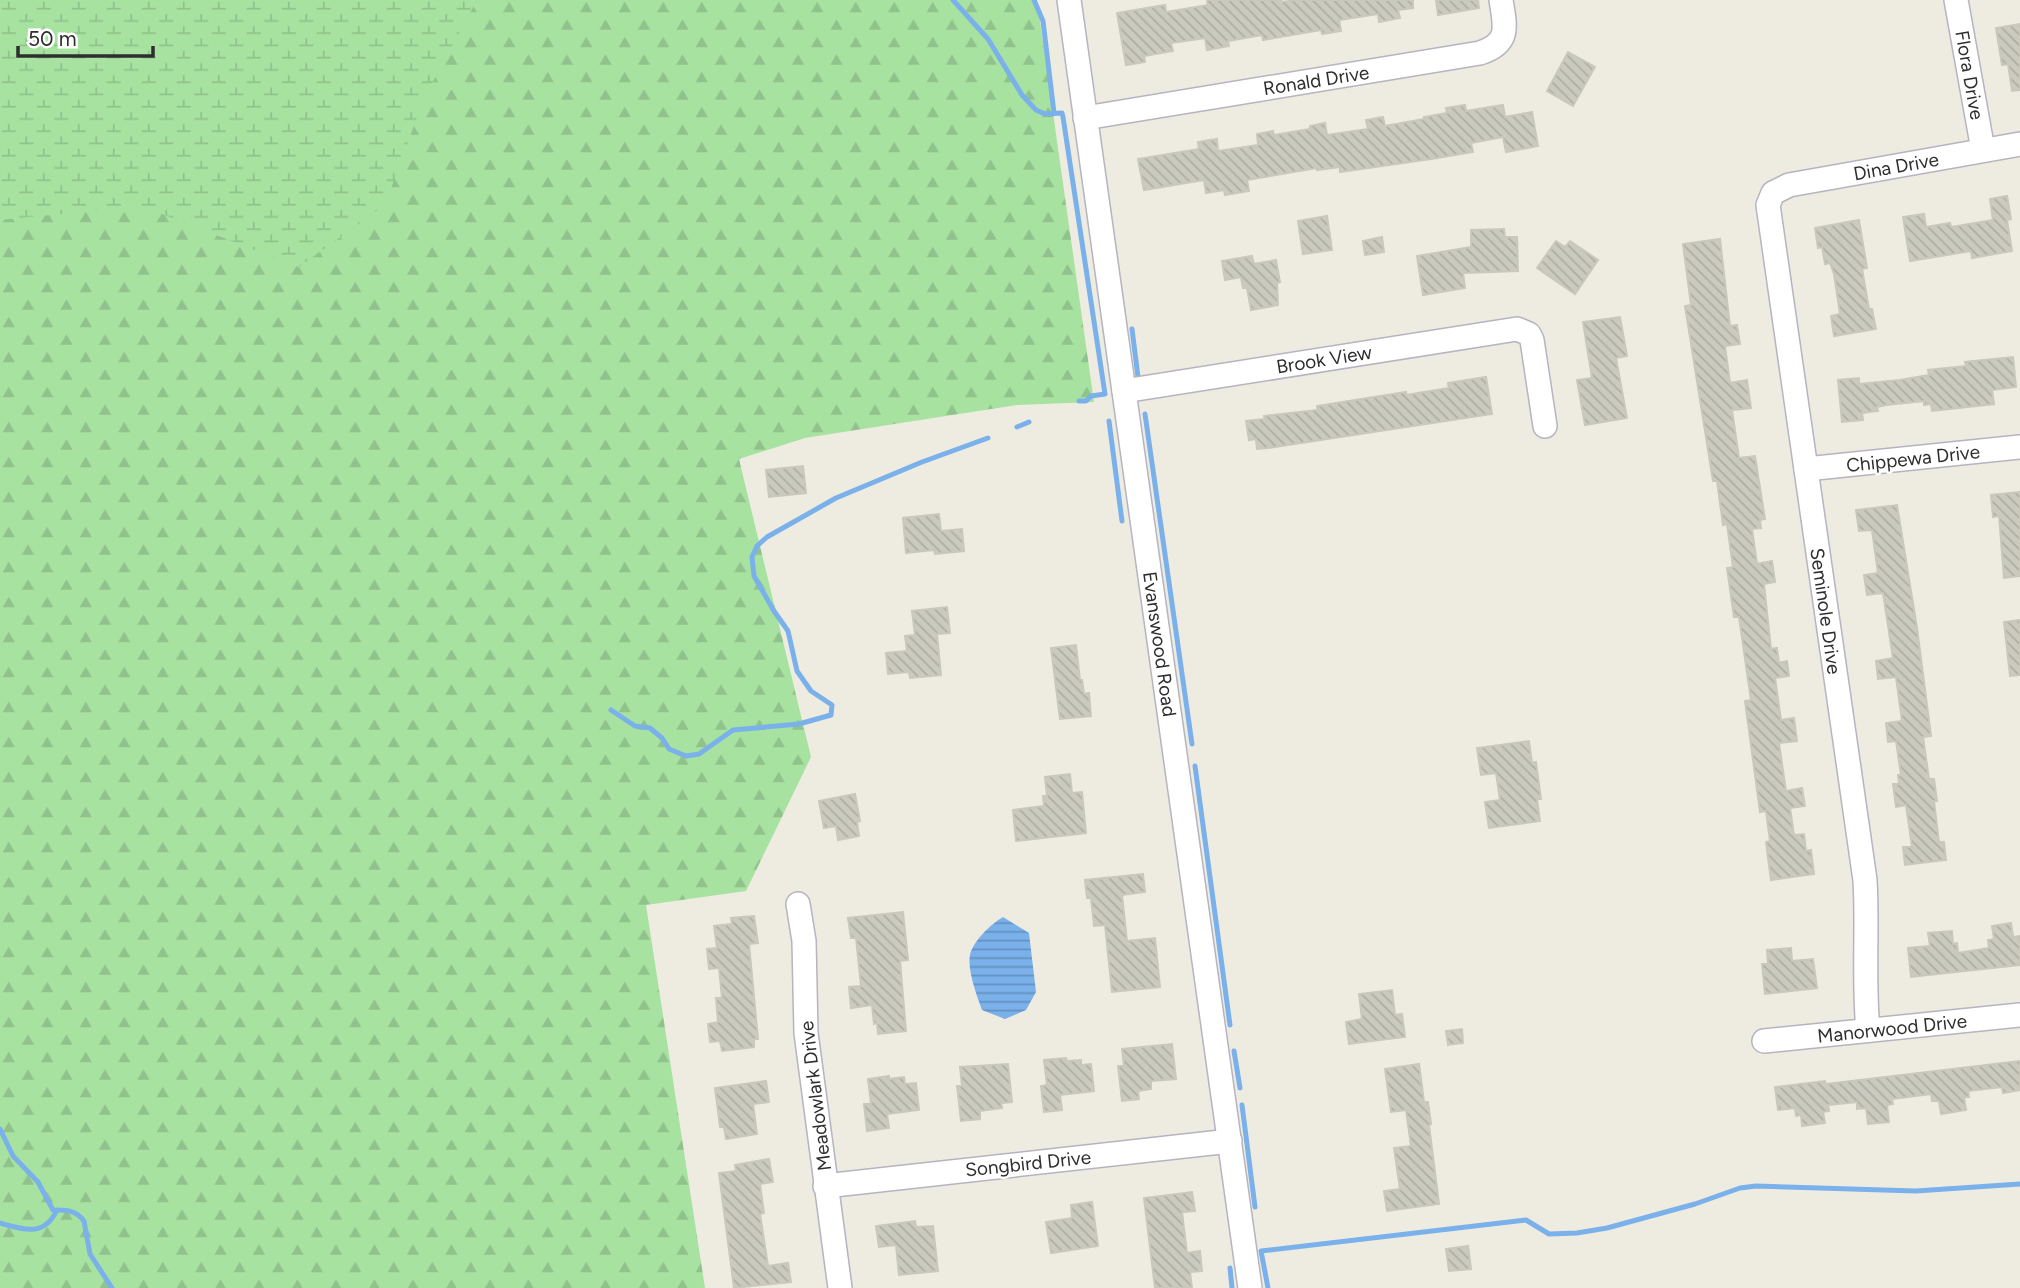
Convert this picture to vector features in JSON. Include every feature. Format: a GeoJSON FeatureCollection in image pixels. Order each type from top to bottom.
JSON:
{"type":"FeatureCollection","features":[{"type":"Feature","properties":{"kind":"street","name":"Evanswood Road"},"geometry":{"type":"LineString","coordinates":[[1069,0],[1250,1288]]}},
{"type":"Feature","properties":{"kind":"street","name":"Ronald Drive"},"geometry":{"type":"LineString","coordinates":[[1085,118],[1480,53],[1493,49],[1505,33],[1501,0]]}},
{"type":"Feature","properties":{"kind":"street","name":"Flora Drive"},"geometry":{"type":"LineString","coordinates":[[1956,0],[1983,150]]}},
{"type":"Feature","properties":{"kind":"street","name":"Dina Drive"},"geometry":{"type":"LineString","coordinates":[[1773,193],[1789,185],[2020,144]]}},
{"type":"Feature","properties":{"kind":"street","name":"Seminole Drive"},"geometry":{"type":"LineString","coordinates":[[1773,193],[1768,205],[1769,220],[1864,880],[1864,980],[1868,1030]]}},
{"type":"Feature","properties":{"kind":"street","name":"Brook View"},"geometry":{"type":"LineString","coordinates":[[1124,391],[1508,329],[1524,330],[1532,340],[1545,426]]}},
{"type":"Feature","properties":{"kind":"street","name":"Chippewa Drive"},"geometry":{"type":"LineString","coordinates":[[1805,469],[2020,447]]}},
{"type":"Feature","properties":{"kind":"street","name":"Meadowlark Drive"},"geometry":{"type":"LineString","coordinates":[[797,904],[804,941],[806,1034],[840,1288]]}},
{"type":"Feature","properties":{"kind":"street","name":"Manorwood Drive"},"geometry":{"type":"LineString","coordinates":[[1764,1041],[2020,1014]]}},
{"type":"Feature","properties":{"kind":"street","name":"Songbird Drive"},"geometry":{"type":"LineString","coordinates":[[825,1186],[1230,1141]]}},
{"type":"Feature","properties":{"kind":"green space"},"geometry":{"type":"Polygon","coordinates":[[[0,0],[1037,0],[1094,402],[1017,405],[805,438],[739,459],[811,757],[746,891],[646,905],[705,1288],[0,1288],[0,0]]]}},
{"type":"Feature","properties":{"kind":"green space"},"geometry":{"type":"Polygon","coordinates":[[[0,0],[477,0],[424,98],[385,205],[299,267],[141,206],[0,220],[0,0]]]}},
{"type":"Feature","properties":{"kind":"water"},"geometry":{"type":"Polygon","coordinates":[[[1003,917],[1029,933],[1036,992],[1026,1010],[1005,1019],[982,1010],[969,961],[979,939],[1003,917]]]}},
{"type":"Feature","properties":{"kind":"building"},"geometry":{"type":"Polygon","coordinates":[[[1207,0],[1413,0],[1413,8],[1398,10],[1400,18],[1379,22],[1378,14],[1339,20],[1341,31],[1322,34],[1321,30],[1263,40],[1262,35],[1228,41],[1229,46],[1207,50],[1205,38],[1171,43],[1173,51],[1144,56],[1145,62],[1126,65],[1117,13],[1165,5],[1166,12],[1208,5],[1207,0]]]}},
{"type":"Feature","properties":{"kind":"building"},"geometry":{"type":"Polygon","coordinates":[[[1436,0],[1478,0],[1479,8],[1438,15],[1436,0]]]}},
{"type":"Feature","properties":{"kind":"building"},"geometry":{"type":"Polygon","coordinates":[[[2020,24],[2020,90],[2012,91],[2008,64],[2002,65],[1996,28],[2020,24]]]}},
{"type":"Feature","properties":{"kind":"building"},"geometry":{"type":"Polygon","coordinates":[[[1568,52],[1595,67],[1573,106],[1547,91],[1568,52]]]}},
{"type":"Feature","properties":{"kind":"building"},"geometry":{"type":"Polygon","coordinates":[[[1465,105],[1466,111],[1503,105],[1505,117],[1532,112],[1538,146],[1506,152],[1503,137],[1471,143],[1473,152],[1340,172],[1340,167],[1317,168],[1247,180],[1249,191],[1225,195],[1224,190],[1206,193],[1204,180],[1144,190],[1138,159],[1199,149],[1198,142],[1217,139],[1218,151],[1258,145],[1257,134],[1273,131],[1274,135],[1310,129],[1310,126],[1325,123],[1327,135],[1368,129],[1366,120],[1383,117],[1385,126],[1447,113],[1446,108],[1465,105]]]}},
{"type":"Feature","properties":{"kind":"building"},"geometry":{"type":"Polygon","coordinates":[[[2007,196],[2011,219],[2007,220],[2012,251],[1972,258],[1971,251],[1910,261],[1903,217],[1924,214],[1926,227],[1950,223],[1951,227],[1993,220],[1990,199],[2007,196]]]}},
{"type":"Feature","properties":{"kind":"building"},"geometry":{"type":"Polygon","coordinates":[[[1327,216],[1332,250],[1303,254],[1298,221],[1327,216]]]}},
{"type":"Feature","properties":{"kind":"building"},"geometry":{"type":"Polygon","coordinates":[[[1859,220],[1867,268],[1862,269],[1869,309],[1872,309],[1876,329],[1834,336],[1831,316],[1840,314],[1834,274],[1830,263],[1825,264],[1822,247],[1818,248],[1815,228],[1859,220]]]}},
{"type":"Feature","properties":{"kind":"building"},"geometry":{"type":"Polygon","coordinates":[[[1504,229],[1505,237],[1517,237],[1518,271],[1463,273],[1465,288],[1423,295],[1417,256],[1471,247],[1471,230],[1504,229]]]}},
{"type":"Feature","properties":{"kind":"building"},"geometry":{"type":"Polygon","coordinates":[[[1382,237],[1384,252],[1365,255],[1363,241],[1382,237]]]}},
{"type":"Feature","properties":{"kind":"building"},"geometry":{"type":"Polygon","coordinates":[[[1720,239],[1730,326],[1737,325],[1740,344],[1725,346],[1730,383],[1747,380],[1751,408],[1732,410],[1739,458],[1755,456],[1765,519],[1760,520],[1761,528],[1752,529],[1757,564],[1772,561],[1775,582],[1764,584],[1771,649],[1777,648],[1779,663],[1787,661],[1789,676],[1775,678],[1781,720],[1794,718],[1797,741],[1779,743],[1786,791],[1802,788],[1805,806],[1790,808],[1794,835],[1804,834],[1806,851],[1811,850],[1814,874],[1771,880],[1766,842],[1770,841],[1766,811],[1760,812],[1745,701],[1751,700],[1739,617],[1734,617],[1727,568],[1733,567],[1727,524],[1723,525],[1717,481],[1713,481],[1685,306],[1691,305],[1683,244],[1720,239]]]}},
{"type":"Feature","properties":{"kind":"building"},"geometry":{"type":"Polygon","coordinates":[[[1556,241],[1565,247],[1570,241],[1598,260],[1575,294],[1537,268],[1556,241]]]}},
{"type":"Feature","properties":{"kind":"building"},"geometry":{"type":"Polygon","coordinates":[[[1252,256],[1254,264],[1276,260],[1280,282],[1277,283],[1278,305],[1251,310],[1247,288],[1243,288],[1241,277],[1225,280],[1222,261],[1252,256]]]}},
{"type":"Feature","properties":{"kind":"building"},"geometry":{"type":"Polygon","coordinates":[[[1620,317],[1627,356],[1616,358],[1627,418],[1585,425],[1577,380],[1592,378],[1583,322],[1620,317]]]}},
{"type":"Feature","properties":{"kind":"building"},"geometry":{"type":"Polygon","coordinates":[[[2013,357],[2016,387],[1992,390],[1994,404],[1932,411],[1931,404],[1924,405],[1924,401],[1886,405],[1877,407],[1878,411],[1862,413],[1863,420],[1842,422],[1838,380],[1859,378],[1859,384],[1900,380],[1929,375],[1928,370],[1966,366],[1965,362],[2013,357]]]}},
{"type":"Feature","properties":{"kind":"building"},"geometry":{"type":"Polygon","coordinates":[[[1486,377],[1492,414],[1268,448],[1257,449],[1256,439],[1249,440],[1246,421],[1265,419],[1264,416],[1318,410],[1317,406],[1406,392],[1406,395],[1449,388],[1448,383],[1486,377]]]}},
{"type":"Feature","properties":{"kind":"building"},"geometry":{"type":"Polygon","coordinates":[[[803,466],[806,493],[769,497],[766,470],[803,466]]]}},
{"type":"Feature","properties":{"kind":"building"},"geometry":{"type":"Polygon","coordinates":[[[2020,492],[2020,576],[2004,578],[1999,516],[1993,517],[1991,495],[2020,492]]]}},
{"type":"Feature","properties":{"kind":"building"},"geometry":{"type":"Polygon","coordinates":[[[1897,505],[1931,736],[1923,737],[1929,779],[1934,779],[1939,842],[1944,842],[1946,860],[1905,865],[1903,847],[1912,847],[1906,805],[1896,807],[1893,784],[1899,784],[1898,775],[1901,775],[1896,741],[1888,742],[1886,723],[1902,721],[1896,677],[1878,679],[1876,661],[1893,658],[1883,593],[1867,595],[1864,575],[1878,573],[1872,530],[1859,531],[1856,510],[1897,505]]]}},
{"type":"Feature","properties":{"kind":"building"},"geometry":{"type":"Polygon","coordinates":[[[939,514],[941,531],[962,529],[964,551],[906,553],[903,518],[939,514]]]}},
{"type":"Feature","properties":{"kind":"building"},"geometry":{"type":"Polygon","coordinates":[[[947,607],[950,633],[937,634],[941,675],[910,678],[909,672],[888,674],[886,653],[907,651],[905,636],[915,635],[912,611],[947,607]]]}},
{"type":"Feature","properties":{"kind":"building"},"geometry":{"type":"Polygon","coordinates":[[[2020,620],[2020,675],[2010,676],[2004,622],[2020,620]]]}},
{"type":"Feature","properties":{"kind":"building"},"geometry":{"type":"Polygon","coordinates":[[[1076,645],[1080,680],[1084,694],[1089,693],[1091,716],[1060,719],[1051,648],[1076,645]]]}},
{"type":"Feature","properties":{"kind":"building"},"geometry":{"type":"Polygon","coordinates":[[[1529,741],[1532,763],[1536,762],[1541,799],[1537,799],[1540,821],[1489,828],[1485,802],[1500,800],[1496,773],[1481,775],[1477,748],[1529,741]]]}},
{"type":"Feature","properties":{"kind":"building"},"geometry":{"type":"Polygon","coordinates":[[[1070,774],[1072,793],[1082,792],[1086,833],[1016,841],[1013,810],[1044,806],[1043,796],[1047,796],[1045,777],[1070,774]]]}},
{"type":"Feature","properties":{"kind":"building"},"geometry":{"type":"Polygon","coordinates":[[[855,794],[860,821],[857,822],[859,836],[838,840],[836,826],[824,828],[819,801],[855,794]]]}},
{"type":"Feature","properties":{"kind":"building"},"geometry":{"type":"Polygon","coordinates":[[[1143,874],[1145,892],[1122,895],[1127,941],[1155,938],[1160,987],[1112,992],[1105,925],[1094,926],[1091,898],[1087,898],[1085,880],[1143,874]]]}},
{"type":"Feature","properties":{"kind":"building"},"geometry":{"type":"Polygon","coordinates":[[[903,912],[908,960],[900,961],[906,1031],[878,1034],[872,1005],[851,1008],[849,987],[861,986],[856,938],[851,938],[848,918],[903,912]]]}},
{"type":"Feature","properties":{"kind":"building"},"geometry":{"type":"Polygon","coordinates":[[[754,916],[758,943],[749,944],[758,1039],[754,1039],[754,1047],[722,1051],[720,1041],[710,1042],[708,1024],[718,1022],[716,998],[722,998],[719,968],[709,969],[707,949],[717,948],[714,926],[732,924],[731,918],[754,916]]]}},
{"type":"Feature","properties":{"kind":"building"},"geometry":{"type":"Polygon","coordinates":[[[2011,923],[2013,937],[2020,936],[2020,965],[1911,977],[1908,948],[1930,946],[1928,933],[1952,931],[1953,944],[1957,943],[1958,953],[1989,948],[1988,940],[1994,939],[1992,926],[2011,923]]]}},
{"type":"Feature","properties":{"kind":"building"},"geometry":{"type":"Polygon","coordinates":[[[1791,948],[1792,961],[1813,959],[1817,988],[1765,994],[1762,964],[1768,964],[1767,950],[1791,948]]]}},
{"type":"Feature","properties":{"kind":"building"},"geometry":{"type":"Polygon","coordinates":[[[1392,990],[1395,1015],[1402,1014],[1405,1037],[1349,1044],[1346,1022],[1362,1019],[1359,994],[1392,990]]]}},
{"type":"Feature","properties":{"kind":"building"},"geometry":{"type":"Polygon","coordinates":[[[1462,1029],[1463,1043],[1448,1045],[1446,1031],[1462,1029]]]}},
{"type":"Feature","properties":{"kind":"building"},"geometry":{"type":"Polygon","coordinates":[[[1172,1044],[1176,1079],[1151,1081],[1151,1089],[1138,1091],[1139,1099],[1122,1101],[1118,1066],[1124,1066],[1122,1049],[1172,1044]]]}},
{"type":"Feature","properties":{"kind":"building"},"geometry":{"type":"Polygon","coordinates":[[[1066,1058],[1067,1061],[1081,1060],[1081,1065],[1091,1064],[1094,1091],[1060,1095],[1062,1110],[1044,1112],[1041,1086],[1047,1085],[1044,1060],[1066,1058]]]}},
{"type":"Feature","properties":{"kind":"building"},"geometry":{"type":"Polygon","coordinates":[[[2020,1061],[2020,1090],[2003,1093],[2002,1087],[1968,1091],[1969,1097],[1964,1097],[1966,1110],[1941,1114],[1939,1101],[1932,1101],[1931,1094],[1892,1099],[1893,1104],[1887,1105],[1889,1122],[1868,1124],[1866,1108],[1857,1109],[1857,1102],[1828,1105],[1829,1111],[1823,1112],[1825,1123],[1802,1126],[1801,1115],[1796,1116],[1795,1108],[1778,1110],[1775,1087],[1825,1081],[1826,1084],[2020,1061]]]}},
{"type":"Feature","properties":{"kind":"building"},"geometry":{"type":"Polygon","coordinates":[[[1008,1064],[1012,1102],[1001,1103],[1002,1108],[980,1111],[980,1119],[961,1121],[957,1086],[962,1086],[960,1067],[1008,1064]]]}},
{"type":"Feature","properties":{"kind":"building"},"geometry":{"type":"Polygon","coordinates":[[[1419,1064],[1424,1102],[1428,1102],[1439,1204],[1387,1211],[1384,1191],[1400,1189],[1394,1148],[1411,1146],[1406,1110],[1391,1112],[1385,1069],[1419,1064]]]}},
{"type":"Feature","properties":{"kind":"building"},"geometry":{"type":"Polygon","coordinates":[[[889,1076],[889,1079],[904,1077],[905,1084],[916,1083],[919,1110],[887,1114],[889,1128],[867,1131],[864,1104],[871,1104],[868,1079],[889,1076]]]}},
{"type":"Feature","properties":{"kind":"building"},"geometry":{"type":"Polygon","coordinates":[[[766,1081],[769,1102],[753,1104],[757,1134],[726,1139],[724,1127],[720,1127],[715,1088],[766,1081]]]}},
{"type":"Feature","properties":{"kind":"building"},"geometry":{"type":"Polygon","coordinates":[[[769,1159],[773,1182],[760,1184],[764,1213],[760,1214],[768,1266],[788,1263],[791,1282],[734,1288],[719,1173],[736,1171],[735,1165],[769,1159]]]}},
{"type":"Feature","properties":{"kind":"building"},"geometry":{"type":"Polygon","coordinates":[[[1192,1192],[1195,1211],[1182,1212],[1187,1253],[1200,1251],[1202,1271],[1190,1272],[1192,1288],[1155,1288],[1144,1198],[1192,1192]]]}},
{"type":"Feature","properties":{"kind":"building"},"geometry":{"type":"Polygon","coordinates":[[[1092,1202],[1098,1246],[1051,1253],[1046,1222],[1072,1218],[1071,1205],[1092,1202]]]}},
{"type":"Feature","properties":{"kind":"building"},"geometry":{"type":"Polygon","coordinates":[[[915,1221],[916,1227],[933,1226],[938,1271],[899,1275],[896,1245],[879,1247],[876,1226],[915,1221]]]}},
{"type":"Feature","properties":{"kind":"building"},"geometry":{"type":"Polygon","coordinates":[[[1468,1246],[1471,1269],[1449,1271],[1446,1249],[1468,1246]]]}},
{"type":"Feature","properties":{"kind":"waterway"},"geometry":{"type":"LineString","coordinates":[[953,0],[988,39],[1022,95],[1036,110],[1045,114],[1062,113],[1105,394],[1079,401]]}},
{"type":"Feature","properties":{"kind":"waterway"},"geometry":{"type":"LineString","coordinates":[[1034,0],[1043,21],[1054,113]]}},
{"type":"Feature","properties":{"kind":"waterway"},"geometry":{"type":"LineString","coordinates":[[1132,329],[1138,377]]}},
{"type":"Feature","properties":{"kind":"waterway"},"geometry":{"type":"LineString","coordinates":[[1145,414],[1192,744]]}},
{"type":"Feature","properties":{"kind":"waterway"},"geometry":{"type":"LineString","coordinates":[[1109,421],[1122,521]]}},
{"type":"Feature","properties":{"kind":"waterway"},"geometry":{"type":"LineString","coordinates":[[1017,427],[1029,422]]}},
{"type":"Feature","properties":{"kind":"waterway"},"geometry":{"type":"LineString","coordinates":[[611,710],[635,726],[650,728],[662,738],[669,749],[686,756],[699,754],[733,730],[799,724],[831,715],[832,705],[811,691],[797,671],[788,631],[754,576],[752,557],[757,546],[767,537],[836,498],[988,438]]}},
{"type":"Feature","properties":{"kind":"waterway"},"geometry":{"type":"LineString","coordinates":[[1195,766],[1230,1025]]}},
{"type":"Feature","properties":{"kind":"waterway"},"geometry":{"type":"LineString","coordinates":[[1234,1051],[1240,1088]]}},
{"type":"Feature","properties":{"kind":"waterway"},"geometry":{"type":"LineString","coordinates":[[1242,1105],[1255,1207]]}},
{"type":"Feature","properties":{"kind":"waterway"},"geometry":{"type":"LineString","coordinates":[[0,1129],[13,1156],[38,1182],[53,1210],[74,1213],[84,1221],[90,1254],[112,1288]]}},
{"type":"Feature","properties":{"kind":"waterway"},"geometry":{"type":"LineString","coordinates":[[1268,1288],[1261,1251],[1526,1220],[1549,1234],[1577,1233],[1607,1228],[1695,1204],[1740,1188],[1756,1186],[1916,1191],[2020,1184]]}},
{"type":"Feature","properties":{"kind":"waterway"},"geometry":{"type":"LineString","coordinates":[[0,1223],[26,1229],[40,1228],[52,1219],[57,1210]]}},
{"type":"Feature","properties":{"kind":"waterway"},"geometry":{"type":"LineString","coordinates":[[1230,1268],[1232,1288]]}}]}
